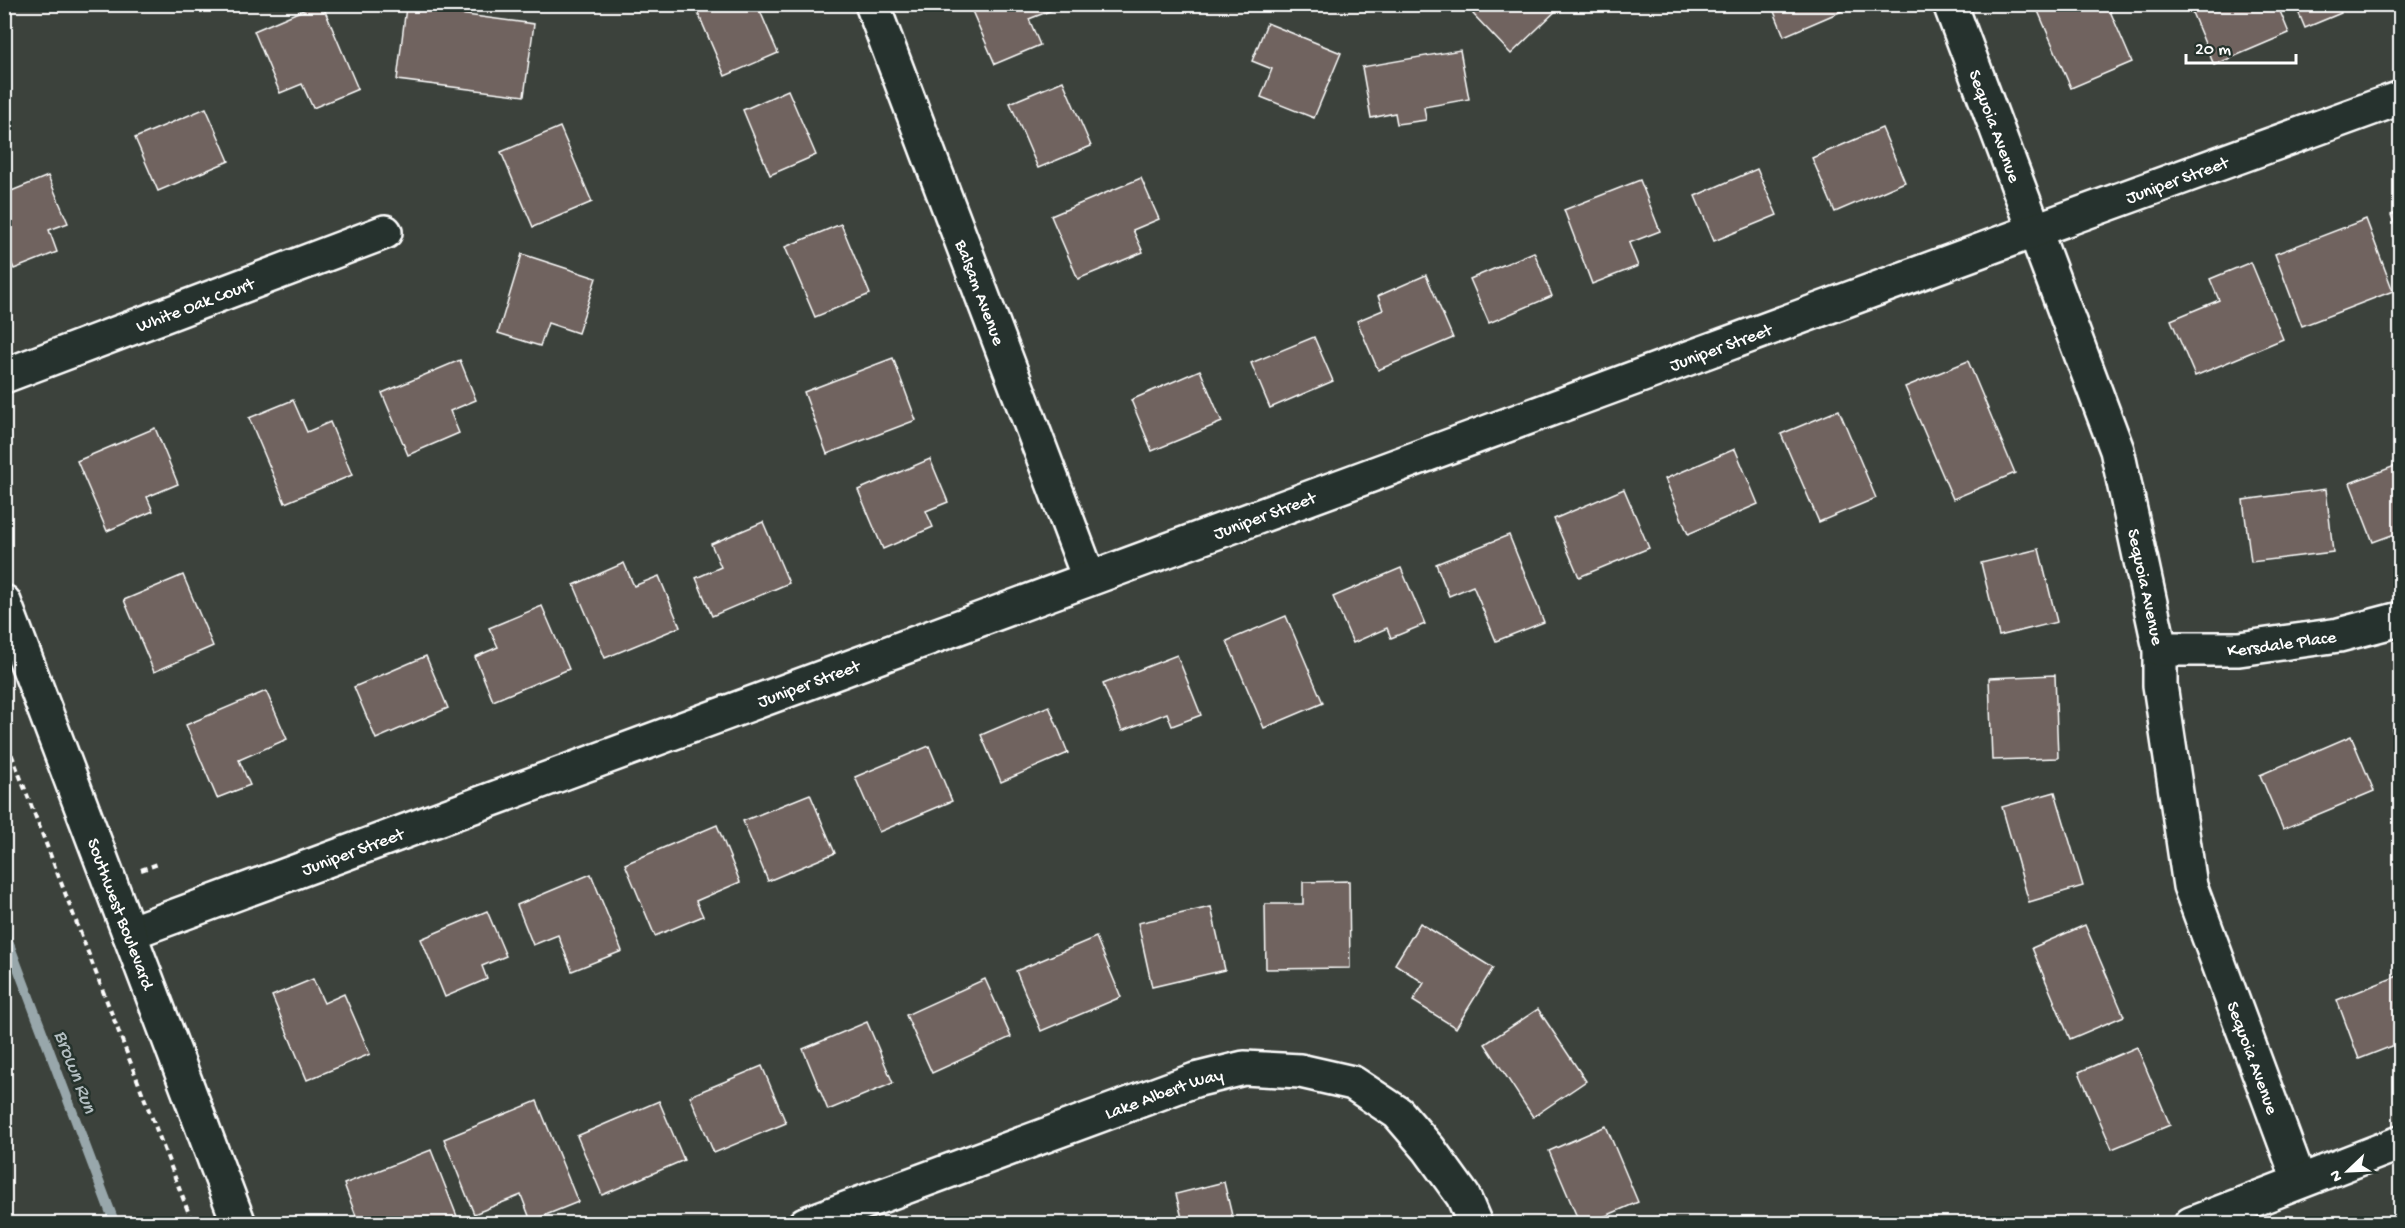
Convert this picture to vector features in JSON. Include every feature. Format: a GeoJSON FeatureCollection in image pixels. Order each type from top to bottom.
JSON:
{"type":"FeatureCollection","features":[{"type":"Feature","properties":{"kind":"street","name":"Balsam Avenue"},"geometry":{"type":"LineString","coordinates":[[872,4],[1089,578]]}},
{"type":"Feature","properties":{"kind":"street","name":"Sequoia Avenue"},"geometry":{"type":"LineString","coordinates":[[1950,4],[2117,450],[2160,649],[2160,685],[2190,886],[2299,1180]]}},
{"type":"Feature","properties":{"kind":"street","name":"Juniper Street"},"geometry":{"type":"LineString","coordinates":[[129,933],[1089,578],[2400,98]]}},
{"type":"Feature","properties":{"kind":"street","name":"White Oak Court"},"geometry":{"type":"LineString","coordinates":[[4,376],[385,232]]}},
{"type":"Feature","properties":{"kind":"street","name":"Southwest Boulevard"},"geometry":{"type":"LineString","coordinates":[[4,602],[239,1224]]}},
{"type":"Feature","properties":{"kind":"street","name":"Kersdale Place"},"geometry":{"type":"LineString","coordinates":[[2160,649],[2239,649],[2338,635],[2400,619]]}},
{"type":"Feature","properties":{"kind":"street","name":"Lake Albert Way"},"geometry":{"type":"LineString","coordinates":[[805,1224],[1195,1080],[1244,1068],[1300,1071],[1353,1083],[1398,1113],[1429,1149],[1463,1196],[1475,1224]]}},
{"type":"Feature","properties":{"kind":"street"},"geometry":{"type":"LineString","coordinates":[[2191,1224],[2299,1180],[2400,1143]]}},
{"type":"Feature","properties":{"kind":"path"},"geometry":{"type":"LineString","coordinates":[[4,735],[193,1224]]}},
{"type":"Feature","properties":{"kind":"building"},"geometry":{"type":"Polygon","coordinates":[[[317,4],[322,4],[358,89],[313,108],[302,84],[280,93],[254,31],[317,4]]]}},
{"type":"Feature","properties":{"kind":"building"},"geometry":{"type":"Polygon","coordinates":[[[699,4],[757,4],[778,53],[725,76],[695,6],[699,4]]]}},
{"type":"Feature","properties":{"kind":"building"},"geometry":{"type":"Polygon","coordinates":[[[969,4],[1050,4],[1052,10],[1029,19],[1040,45],[995,64],[969,4]]]}},
{"type":"Feature","properties":{"kind":"building"},"geometry":{"type":"Polygon","coordinates":[[[1483,4],[1563,4],[1511,54],[1473,14],[1483,4]]]}},
{"type":"Feature","properties":{"kind":"building"},"geometry":{"type":"Polygon","coordinates":[[[1771,4],[1840,4],[1842,11],[1784,36],[1771,4]]]}},
{"type":"Feature","properties":{"kind":"building"},"geometry":{"type":"Polygon","coordinates":[[[2035,4],[2107,4],[2132,62],[2071,88],[2035,4]]]}},
{"type":"Feature","properties":{"kind":"building"},"geometry":{"type":"Polygon","coordinates":[[[2204,4],[2277,4],[2289,33],[2214,65],[2191,10],[2204,4]]]}},
{"type":"Feature","properties":{"kind":"building"},"geometry":{"type":"Polygon","coordinates":[[[2295,4],[2337,4],[2341,13],[2305,28],[2295,4]]]}},
{"type":"Feature","properties":{"kind":"building"},"geometry":{"type":"Polygon","coordinates":[[[406,7],[534,24],[524,96],[397,80],[406,7]]]}},
{"type":"Feature","properties":{"kind":"building"},"geometry":{"type":"Polygon","coordinates":[[[1267,23],[1341,53],[1314,118],[1261,97],[1272,69],[1252,61],[1267,23]]]}},
{"type":"Feature","properties":{"kind":"building"},"geometry":{"type":"Polygon","coordinates":[[[1460,50],[1469,99],[1424,107],[1426,120],[1397,124],[1395,113],[1371,118],[1362,67],[1460,50]]]}},
{"type":"Feature","properties":{"kind":"building"},"geometry":{"type":"Polygon","coordinates":[[[1063,81],[1091,146],[1038,168],[1010,103],[1063,81]]]}},
{"type":"Feature","properties":{"kind":"building"},"geometry":{"type":"Polygon","coordinates":[[[788,90],[816,155],[770,175],[743,110],[788,90]]]}},
{"type":"Feature","properties":{"kind":"building"},"geometry":{"type":"Polygon","coordinates":[[[206,108],[229,161],[158,191],[135,138],[206,108]]]}},
{"type":"Feature","properties":{"kind":"building"},"geometry":{"type":"Polygon","coordinates":[[[560,127],[592,202],[533,227],[501,152],[560,127]]]}},
{"type":"Feature","properties":{"kind":"building"},"geometry":{"type":"Polygon","coordinates":[[[1882,128],[1905,182],[1835,212],[1812,158],[1882,128]]]}},
{"type":"Feature","properties":{"kind":"building"},"geometry":{"type":"Polygon","coordinates":[[[1757,169],[1777,215],[1714,241],[1695,196],[1757,169]]]}},
{"type":"Feature","properties":{"kind":"building"},"geometry":{"type":"Polygon","coordinates":[[[48,176],[68,223],[49,230],[57,252],[14,269],[4,245],[4,194],[48,176]]]}},
{"type":"Feature","properties":{"kind":"building"},"geometry":{"type":"Polygon","coordinates":[[[1141,178],[1159,219],[1133,230],[1143,252],[1078,279],[1051,216],[1141,178]]]}},
{"type":"Feature","properties":{"kind":"building"},"geometry":{"type":"Polygon","coordinates":[[[1640,180],[1660,231],[1629,243],[1638,266],[1592,284],[1564,210],[1640,180]]]}},
{"type":"Feature","properties":{"kind":"building"},"geometry":{"type":"Polygon","coordinates":[[[2400,211],[2400,238],[2391,215],[2400,211]]]}},
{"type":"Feature","properties":{"kind":"building"},"geometry":{"type":"Polygon","coordinates":[[[2366,219],[2393,291],[2302,326],[2275,254],[2366,219]]]}},
{"type":"Feature","properties":{"kind":"building"},"geometry":{"type":"Polygon","coordinates":[[[841,224],[870,294],[815,317],[785,247],[841,224]]]}},
{"type":"Feature","properties":{"kind":"building"},"geometry":{"type":"Polygon","coordinates":[[[1534,252],[1552,296],[1489,323],[1470,279],[1534,252]]]}},
{"type":"Feature","properties":{"kind":"building"},"geometry":{"type":"Polygon","coordinates":[[[522,254],[596,278],[578,333],[548,323],[540,346],[498,333],[522,254]]]}},
{"type":"Feature","properties":{"kind":"building"},"geometry":{"type":"Polygon","coordinates":[[[2251,262],[2283,339],[2195,376],[2171,320],[2219,300],[2210,279],[2251,262]]]}},
{"type":"Feature","properties":{"kind":"building"},"geometry":{"type":"Polygon","coordinates":[[[1426,275],[1453,338],[1378,370],[1357,321],[1383,310],[1378,296],[1426,275]]]}},
{"type":"Feature","properties":{"kind":"building"},"geometry":{"type":"Polygon","coordinates":[[[1314,337],[1333,381],[1270,408],[1251,363],[1314,337]]]}},
{"type":"Feature","properties":{"kind":"building"},"geometry":{"type":"Polygon","coordinates":[[[893,358],[916,420],[827,454],[804,392],[893,358]]]}},
{"type":"Feature","properties":{"kind":"building"},"geometry":{"type":"Polygon","coordinates":[[[460,360],[476,400],[450,411],[459,433],[408,455],[382,393],[460,360]]]}},
{"type":"Feature","properties":{"kind":"building"},"geometry":{"type":"Polygon","coordinates":[[[1968,361],[2015,473],[1953,499],[1905,387],[1968,361]]]}},
{"type":"Feature","properties":{"kind":"building"},"geometry":{"type":"Polygon","coordinates":[[[1200,370],[1222,422],[1152,451],[1131,400],[1200,370]]]}},
{"type":"Feature","properties":{"kind":"building"},"geometry":{"type":"Polygon","coordinates":[[[293,400],[307,432],[330,422],[352,475],[285,503],[249,418],[293,400]]]}},
{"type":"Feature","properties":{"kind":"building"},"geometry":{"type":"Polygon","coordinates":[[[1839,410],[1876,498],[1819,522],[1781,434],[1839,410]]]}},
{"type":"Feature","properties":{"kind":"building"},"geometry":{"type":"Polygon","coordinates":[[[155,428],[178,484],[147,497],[153,511],[107,531],[77,461],[155,428]]]}},
{"type":"Feature","properties":{"kind":"building"},"geometry":{"type":"Polygon","coordinates":[[[1735,449],[1758,504],[1688,534],[1665,479],[1735,449]]]}},
{"type":"Feature","properties":{"kind":"building"},"geometry":{"type":"Polygon","coordinates":[[[930,459],[948,502],[926,511],[933,527],[883,549],[858,490],[930,459]]]}},
{"type":"Feature","properties":{"kind":"building"},"geometry":{"type":"Polygon","coordinates":[[[2400,464],[2400,532],[2373,542],[2350,483],[2400,464]]]}},
{"type":"Feature","properties":{"kind":"building"},"geometry":{"type":"Polygon","coordinates":[[[1624,489],[1649,548],[1579,577],[1554,519],[1624,489]]]}},
{"type":"Feature","properties":{"kind":"building"},"geometry":{"type":"Polygon","coordinates":[[[2326,489],[2333,552],[2251,562],[2243,500],[2326,489]]]}},
{"type":"Feature","properties":{"kind":"building"},"geometry":{"type":"Polygon","coordinates":[[[763,522],[789,583],[712,616],[696,578],[721,567],[711,544],[763,522]]]}},
{"type":"Feature","properties":{"kind":"building"},"geometry":{"type":"Polygon","coordinates":[[[1509,535],[1544,622],[1496,641],[1473,586],[1449,596],[1436,564],[1509,535]]]}},
{"type":"Feature","properties":{"kind":"building"},"geometry":{"type":"Polygon","coordinates":[[[2039,549],[2057,622],[1999,636],[1981,563],[2039,549]]]}},
{"type":"Feature","properties":{"kind":"building"},"geometry":{"type":"Polygon","coordinates":[[[624,563],[634,586],[659,576],[680,627],[605,658],[574,585],[624,563]]]}},
{"type":"Feature","properties":{"kind":"building"},"geometry":{"type":"Polygon","coordinates":[[[1401,568],[1425,624],[1391,638],[1387,628],[1353,643],[1333,597],[1401,568]]]}},
{"type":"Feature","properties":{"kind":"building"},"geometry":{"type":"Polygon","coordinates":[[[183,575],[213,646],[154,672],[124,600],[183,575]]]}},
{"type":"Feature","properties":{"kind":"building"},"geometry":{"type":"Polygon","coordinates":[[[542,606],[569,669],[493,701],[475,657],[498,647],[489,628],[542,606]]]}},
{"type":"Feature","properties":{"kind":"building"},"geometry":{"type":"Polygon","coordinates":[[[1286,616],[1323,703],[1264,728],[1227,641],[1286,616]]]}},
{"type":"Feature","properties":{"kind":"building"},"geometry":{"type":"Polygon","coordinates":[[[1177,655],[1201,715],[1172,726],[1167,713],[1122,731],[1103,684],[1177,655]]]}},
{"type":"Feature","properties":{"kind":"building"},"geometry":{"type":"Polygon","coordinates":[[[426,656],[448,708],[376,739],[354,687],[426,656]]]}},
{"type":"Feature","properties":{"kind":"building"},"geometry":{"type":"Polygon","coordinates":[[[2055,675],[2058,758],[1992,760],[1989,678],[2055,675]]]}},
{"type":"Feature","properties":{"kind":"building"},"geometry":{"type":"Polygon","coordinates":[[[266,691],[287,739],[239,760],[250,785],[217,798],[186,725],[266,691]]]}},
{"type":"Feature","properties":{"kind":"building"},"geometry":{"type":"Polygon","coordinates":[[[1049,706],[1068,753],[1001,782],[981,735],[1049,706]]]}},
{"type":"Feature","properties":{"kind":"building"},"geometry":{"type":"Polygon","coordinates":[[[2400,726],[2400,750],[2392,729],[2400,726]]]}},
{"type":"Feature","properties":{"kind":"building"},"geometry":{"type":"Polygon","coordinates":[[[2351,736],[2374,791],[2283,829],[2260,775],[2351,736]]]}},
{"type":"Feature","properties":{"kind":"building"},"geometry":{"type":"Polygon","coordinates":[[[929,746],[952,801],[879,832],[855,777],[929,746]]]}},
{"type":"Feature","properties":{"kind":"building"},"geometry":{"type":"Polygon","coordinates":[[[2055,792],[2083,886],[2029,902],[2002,807],[2055,792]]]}},
{"type":"Feature","properties":{"kind":"building"},"geometry":{"type":"Polygon","coordinates":[[[810,794],[835,853],[768,881],[743,821],[810,794]]]}},
{"type":"Feature","properties":{"kind":"building"},"geometry":{"type":"Polygon","coordinates":[[[717,825],[740,882],[696,901],[703,916],[655,936],[625,864],[717,825]]]}},
{"type":"Feature","properties":{"kind":"building"},"geometry":{"type":"Polygon","coordinates":[[[591,874],[622,951],[572,971],[558,935],[533,945],[517,905],[591,874]]]}},
{"type":"Feature","properties":{"kind":"building"},"geometry":{"type":"Polygon","coordinates":[[[1349,881],[1350,968],[1266,969],[1265,904],[1303,904],[1303,882],[1349,881]]]}},
{"type":"Feature","properties":{"kind":"building"},"geometry":{"type":"Polygon","coordinates":[[[1211,907],[1225,970],[1152,987],[1138,923],[1211,907]]]}},
{"type":"Feature","properties":{"kind":"building"},"geometry":{"type":"Polygon","coordinates":[[[487,911],[506,956],[482,966],[487,979],[445,997],[421,939],[487,911]]]}},
{"type":"Feature","properties":{"kind":"building"},"geometry":{"type":"Polygon","coordinates":[[[1420,923],[1493,968],[1456,1028],[1413,1001],[1424,983],[1395,964],[1420,923]]]}},
{"type":"Feature","properties":{"kind":"building"},"geometry":{"type":"Polygon","coordinates":[[[2085,925],[2124,1016],[2070,1039],[2032,948],[2085,925]]]}},
{"type":"Feature","properties":{"kind":"building"},"geometry":{"type":"Polygon","coordinates":[[[1096,937],[1121,997],[1041,1031],[1016,971],[1096,937]]]}},
{"type":"Feature","properties":{"kind":"building"},"geometry":{"type":"Polygon","coordinates":[[[2400,975],[2400,1043],[2359,1059],[2337,1000],[2400,975]]]}},
{"type":"Feature","properties":{"kind":"building"},"geometry":{"type":"Polygon","coordinates":[[[313,979],[324,1003],[344,994],[370,1054],[307,1080],[272,996],[313,979]]]}},
{"type":"Feature","properties":{"kind":"building"},"geometry":{"type":"Polygon","coordinates":[[[985,979],[1011,1037],[932,1073],[906,1015],[985,979]]]}},
{"type":"Feature","properties":{"kind":"building"},"geometry":{"type":"Polygon","coordinates":[[[1538,1009],[1586,1081],[1533,1117],[1485,1044],[1538,1009]]]}},
{"type":"Feature","properties":{"kind":"building"},"geometry":{"type":"Polygon","coordinates":[[[867,1022],[893,1083],[828,1110],[803,1049],[867,1022]]]}},
{"type":"Feature","properties":{"kind":"building"},"geometry":{"type":"Polygon","coordinates":[[[2137,1047],[2170,1125],[2112,1149],[2079,1072],[2137,1047]]]}},
{"type":"Feature","properties":{"kind":"building"},"geometry":{"type":"Polygon","coordinates":[[[762,1066],[786,1123],[714,1153],[690,1096],[762,1066]]]}},
{"type":"Feature","properties":{"kind":"building"},"geometry":{"type":"Polygon","coordinates":[[[537,1101],[578,1202],[531,1221],[521,1195],[474,1214],[444,1139],[537,1101]]]}},
{"type":"Feature","properties":{"kind":"building"},"geometry":{"type":"Polygon","coordinates":[[[659,1101],[684,1160],[602,1195],[577,1136],[659,1101]]]}},
{"type":"Feature","properties":{"kind":"building"},"geometry":{"type":"Polygon","coordinates":[[[1606,1126],[1638,1202],[1587,1224],[1580,1224],[1549,1151],[1606,1126]]]}},
{"type":"Feature","properties":{"kind":"building"},"geometry":{"type":"Polygon","coordinates":[[[431,1150],[460,1224],[359,1224],[344,1184],[431,1150]]]}},
{"type":"Feature","properties":{"kind":"building"},"geometry":{"type":"Polygon","coordinates":[[[1224,1182],[1234,1224],[1159,1224],[1182,1218],[1176,1194],[1224,1182]]]}},
{"type":"Feature","properties":{"kind":"waterway","name":"Brown Run"},"geometry":{"type":"LineString","coordinates":[[4,931],[115,1224]]}}]}
